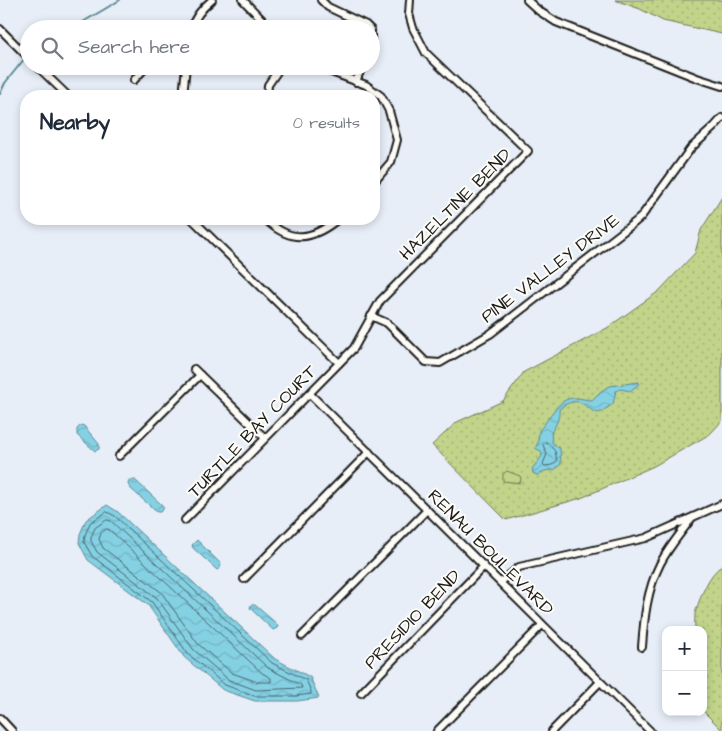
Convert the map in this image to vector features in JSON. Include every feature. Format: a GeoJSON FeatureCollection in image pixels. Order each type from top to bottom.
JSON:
{"type":"FeatureCollection","features":[{"type":"Feature","properties":{"kind":"street"},"geometry":{"type":"LineString","coordinates":[[194,20],[212,0]]}},
{"type":"Feature","properties":{"kind":"street"},"geometry":{"type":"LineString","coordinates":[[243,0],[262,20]]}},
{"type":"Feature","properties":{"kind":"street"},"geometry":{"type":"LineString","coordinates":[[321,0],[328,7],[350,20]]}},
{"type":"Feature","properties":{"kind":"street","name":"HAZELTINE BEND"},"geometry":{"type":"LineString","coordinates":[[339,363],[358,344],[380,301],[528,150],[426,53],[413,28],[409,14],[410,0]]}},
{"type":"Feature","properties":{"kind":"street"},"geometry":{"type":"LineString","coordinates":[[527,0],[539,11],[556,22],[697,78],[722,86]]}},
{"type":"Feature","properties":{"kind":"street"},"geometry":{"type":"LineString","coordinates":[[0,30],[20,49]]}},
{"type":"Feature","properties":{"kind":"street"},"geometry":{"type":"LineString","coordinates":[[46,75],[62,90]]}},
{"type":"Feature","properties":{"kind":"street"},"geometry":{"type":"LineString","coordinates":[[134,80],[139,75]]}},
{"type":"Feature","properties":{"kind":"street"},"geometry":{"type":"LineString","coordinates":[[184,90],[185,75]]}},
{"type":"Feature","properties":{"kind":"street"},"geometry":{"type":"LineString","coordinates":[[268,90],[268,84],[274,75]]}},
{"type":"Feature","properties":{"kind":"street"},"geometry":{"type":"LineString","coordinates":[[340,75],[372,90]]}},
{"type":"Feature","properties":{"kind":"street"},"geometry":{"type":"LineString","coordinates":[[356,82],[359,75]]}},
{"type":"Feature","properties":{"kind":"street"},"geometry":{"type":"LineString","coordinates":[[380,95],[389,111],[397,140],[391,162],[380,175]]}},
{"type":"Feature","properties":{"kind":"street","name":"PINE VALLEY DRIVE"},"geometry":{"type":"LineString","coordinates":[[371,316],[387,323],[426,362],[440,363],[490,334],[634,223],[644,213],[691,148],[722,118]]}},
{"type":"Feature","properties":{"kind":"street"},"geometry":{"type":"LineString","coordinates":[[198,225],[339,363]]}},
{"type":"Feature","properties":{"kind":"street"},"geometry":{"type":"LineString","coordinates":[[273,225],[284,233],[301,237],[318,233],[329,225]]}},
{"type":"Feature","properties":{"kind":"street","name":"TURTLE BAY COURT"},"geometry":{"type":"LineString","coordinates":[[186,520],[339,363]]}},
{"type":"Feature","properties":{"kind":"street"},"geometry":{"type":"LineString","coordinates":[[194,369],[265,438]]}},
{"type":"Feature","properties":{"kind":"street"},"geometry":{"type":"LineString","coordinates":[[119,456],[200,375]]}},
{"type":"Feature","properties":{"kind":"street","name":"RENAU BOULEVARD"},"geometry":{"type":"LineString","coordinates":[[310,394],[650,731]]}},
{"type":"Feature","properties":{"kind":"street"},"geometry":{"type":"LineString","coordinates":[[244,579],[368,452]]}},
{"type":"Feature","properties":{"kind":"street"},"geometry":{"type":"LineString","coordinates":[[501,582],[518,567],[646,538],[722,504]]}},
{"type":"Feature","properties":{"kind":"street"},"geometry":{"type":"LineString","coordinates":[[302,636],[427,510]]}},
{"type":"Feature","properties":{"kind":"street"},"geometry":{"type":"LineString","coordinates":[[642,647],[644,616],[650,588],[660,562],[691,519]]}},
{"type":"Feature","properties":{"kind":"street","name":"PRESIDIO BEND"},"geometry":{"type":"LineString","coordinates":[[361,693],[484,566]]}},
{"type":"Feature","properties":{"kind":"street"},"geometry":{"type":"LineString","coordinates":[[437,731],[542,625]]}},
{"type":"Feature","properties":{"kind":"street"},"geometry":{"type":"LineString","coordinates":[[552,731],[600,682]]}},
{"type":"Feature","properties":{"kind":"street"},"geometry":{"type":"LineString","coordinates":[[0,718],[12,731]]}},
{"type":"Feature","properties":{"kind":"green space"},"geometry":{"type":"Polygon","coordinates":[[[615,0],[722,0],[722,34],[663,21],[640,9],[615,0]]]}},
{"type":"Feature","properties":{"kind":"green space"},"geometry":{"type":"Polygon","coordinates":[[[722,197],[722,421],[710,434],[654,466],[581,498],[506,520],[432,445],[457,422],[503,401],[524,372],[607,328],[659,291],[695,253],[701,230],[722,197]]]}},
{"type":"Feature","properties":{"kind":"green space"},"geometry":{"type":"Polygon","coordinates":[[[507,471],[520,476],[520,483],[503,481],[503,474],[507,471]]]}},
{"type":"Feature","properties":{"kind":"green space"},"geometry":{"type":"Polygon","coordinates":[[[722,566],[722,730],[707,715],[707,626],[695,626],[695,615],[700,598],[717,569],[722,566]]]}},
{"type":"Feature","properties":{"kind":"water"},"geometry":{"type":"Polygon","coordinates":[[[639,382],[630,391],[621,389],[616,391],[613,404],[599,413],[578,402],[566,404],[561,408],[551,433],[552,442],[560,449],[561,464],[554,470],[544,471],[538,475],[534,474],[532,469],[542,456],[541,451],[535,448],[538,443],[539,430],[558,405],[568,399],[592,400],[601,391],[610,386],[639,382]]]}},
{"type":"Feature","properties":{"kind":"water"},"geometry":{"type":"Polygon","coordinates":[[[81,425],[99,444],[99,449],[95,451],[77,435],[77,429],[81,425]]]}},
{"type":"Feature","properties":{"kind":"water"},"geometry":{"type":"Polygon","coordinates":[[[129,480],[135,480],[164,508],[157,512],[130,488],[129,480]]]}},
{"type":"Feature","properties":{"kind":"water"},"geometry":{"type":"Polygon","coordinates":[[[107,505],[118,512],[275,659],[310,677],[319,698],[297,701],[255,701],[223,690],[184,657],[148,605],[88,560],[79,543],[80,534],[86,520],[107,505]]]}},
{"type":"Feature","properties":{"kind":"water"},"geometry":{"type":"Polygon","coordinates":[[[197,540],[221,564],[220,568],[217,570],[193,548],[192,545],[197,540]]]}},
{"type":"Feature","properties":{"kind":"water"},"geometry":{"type":"Polygon","coordinates":[[[251,605],[255,605],[278,625],[277,628],[273,630],[250,608],[251,605]]]}},
{"type":"Feature","properties":{"kind":"waterway"},"geometry":{"type":"LineString","coordinates":[[86,20],[120,0]]}},
{"type":"Feature","properties":{"kind":"waterway"},"geometry":{"type":"LineString","coordinates":[[0,94],[5,83],[20,64]]}}]}
